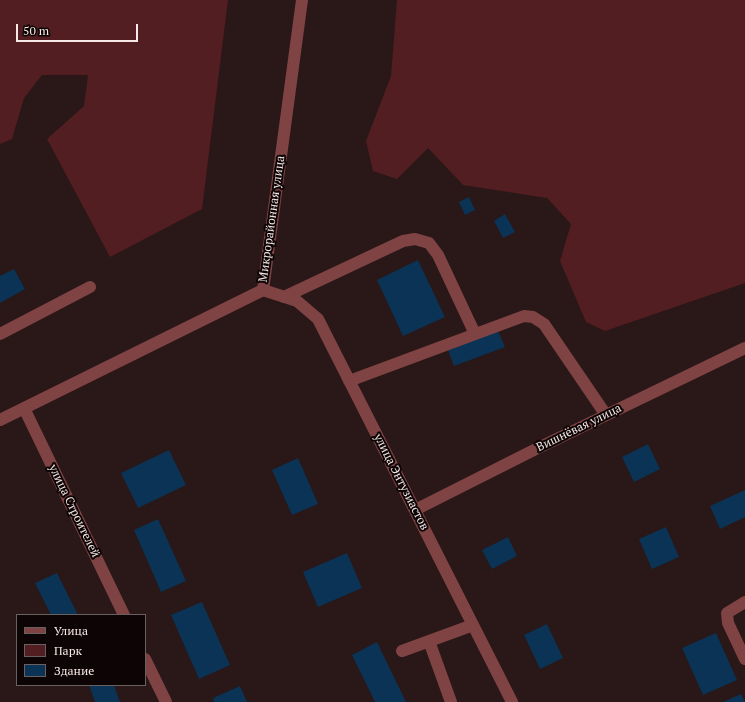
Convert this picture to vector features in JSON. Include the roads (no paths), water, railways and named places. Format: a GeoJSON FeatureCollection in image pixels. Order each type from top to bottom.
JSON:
{"type":"FeatureCollection","features":[{"type":"Feature","properties":{"kind":"street","name":"Микрорайонная улица"},"geometry":{"type":"LineString","coordinates":[[0,420],[262,290],[302,0]]}},
{"type":"Feature","properties":{"kind":"street"},"geometry":{"type":"LineString","coordinates":[[284,297],[404,241],[415,239],[429,243],[438,255],[475,334]]}},
{"type":"Feature","properties":{"kind":"street"},"geometry":{"type":"LineString","coordinates":[[0,334],[90,287]]}},
{"type":"Feature","properties":{"kind":"street","name":"улица Энтузиастов"},"geometry":{"type":"LineString","coordinates":[[262,290],[297,301],[318,319],[512,702]]}},
{"type":"Feature","properties":{"kind":"street"},"geometry":{"type":"LineString","coordinates":[[349,381],[524,316],[533,317],[544,324],[606,415]]}},
{"type":"Feature","properties":{"kind":"street","name":"Вишнёвая улица"},"geometry":{"type":"LineString","coordinates":[[415,510],[536,448],[745,348]]}},
{"type":"Feature","properties":{"kind":"street","name":"улица Строителей"},"geometry":{"type":"LineString","coordinates":[[24,408],[124,614]]}},
{"type":"Feature","properties":{"kind":"street"},"geometry":{"type":"LineString","coordinates":[[745,602],[727,613],[727,618],[745,659]]}},
{"type":"Feature","properties":{"kind":"street"},"geometry":{"type":"LineString","coordinates":[[402,652],[473,625]]}},
{"type":"Feature","properties":{"kind":"street"},"geometry":{"type":"LineString","coordinates":[[429,641],[451,702]]}},
{"type":"Feature","properties":{"kind":"street"},"geometry":{"type":"LineString","coordinates":[[146,661],[166,702]]}}]}
